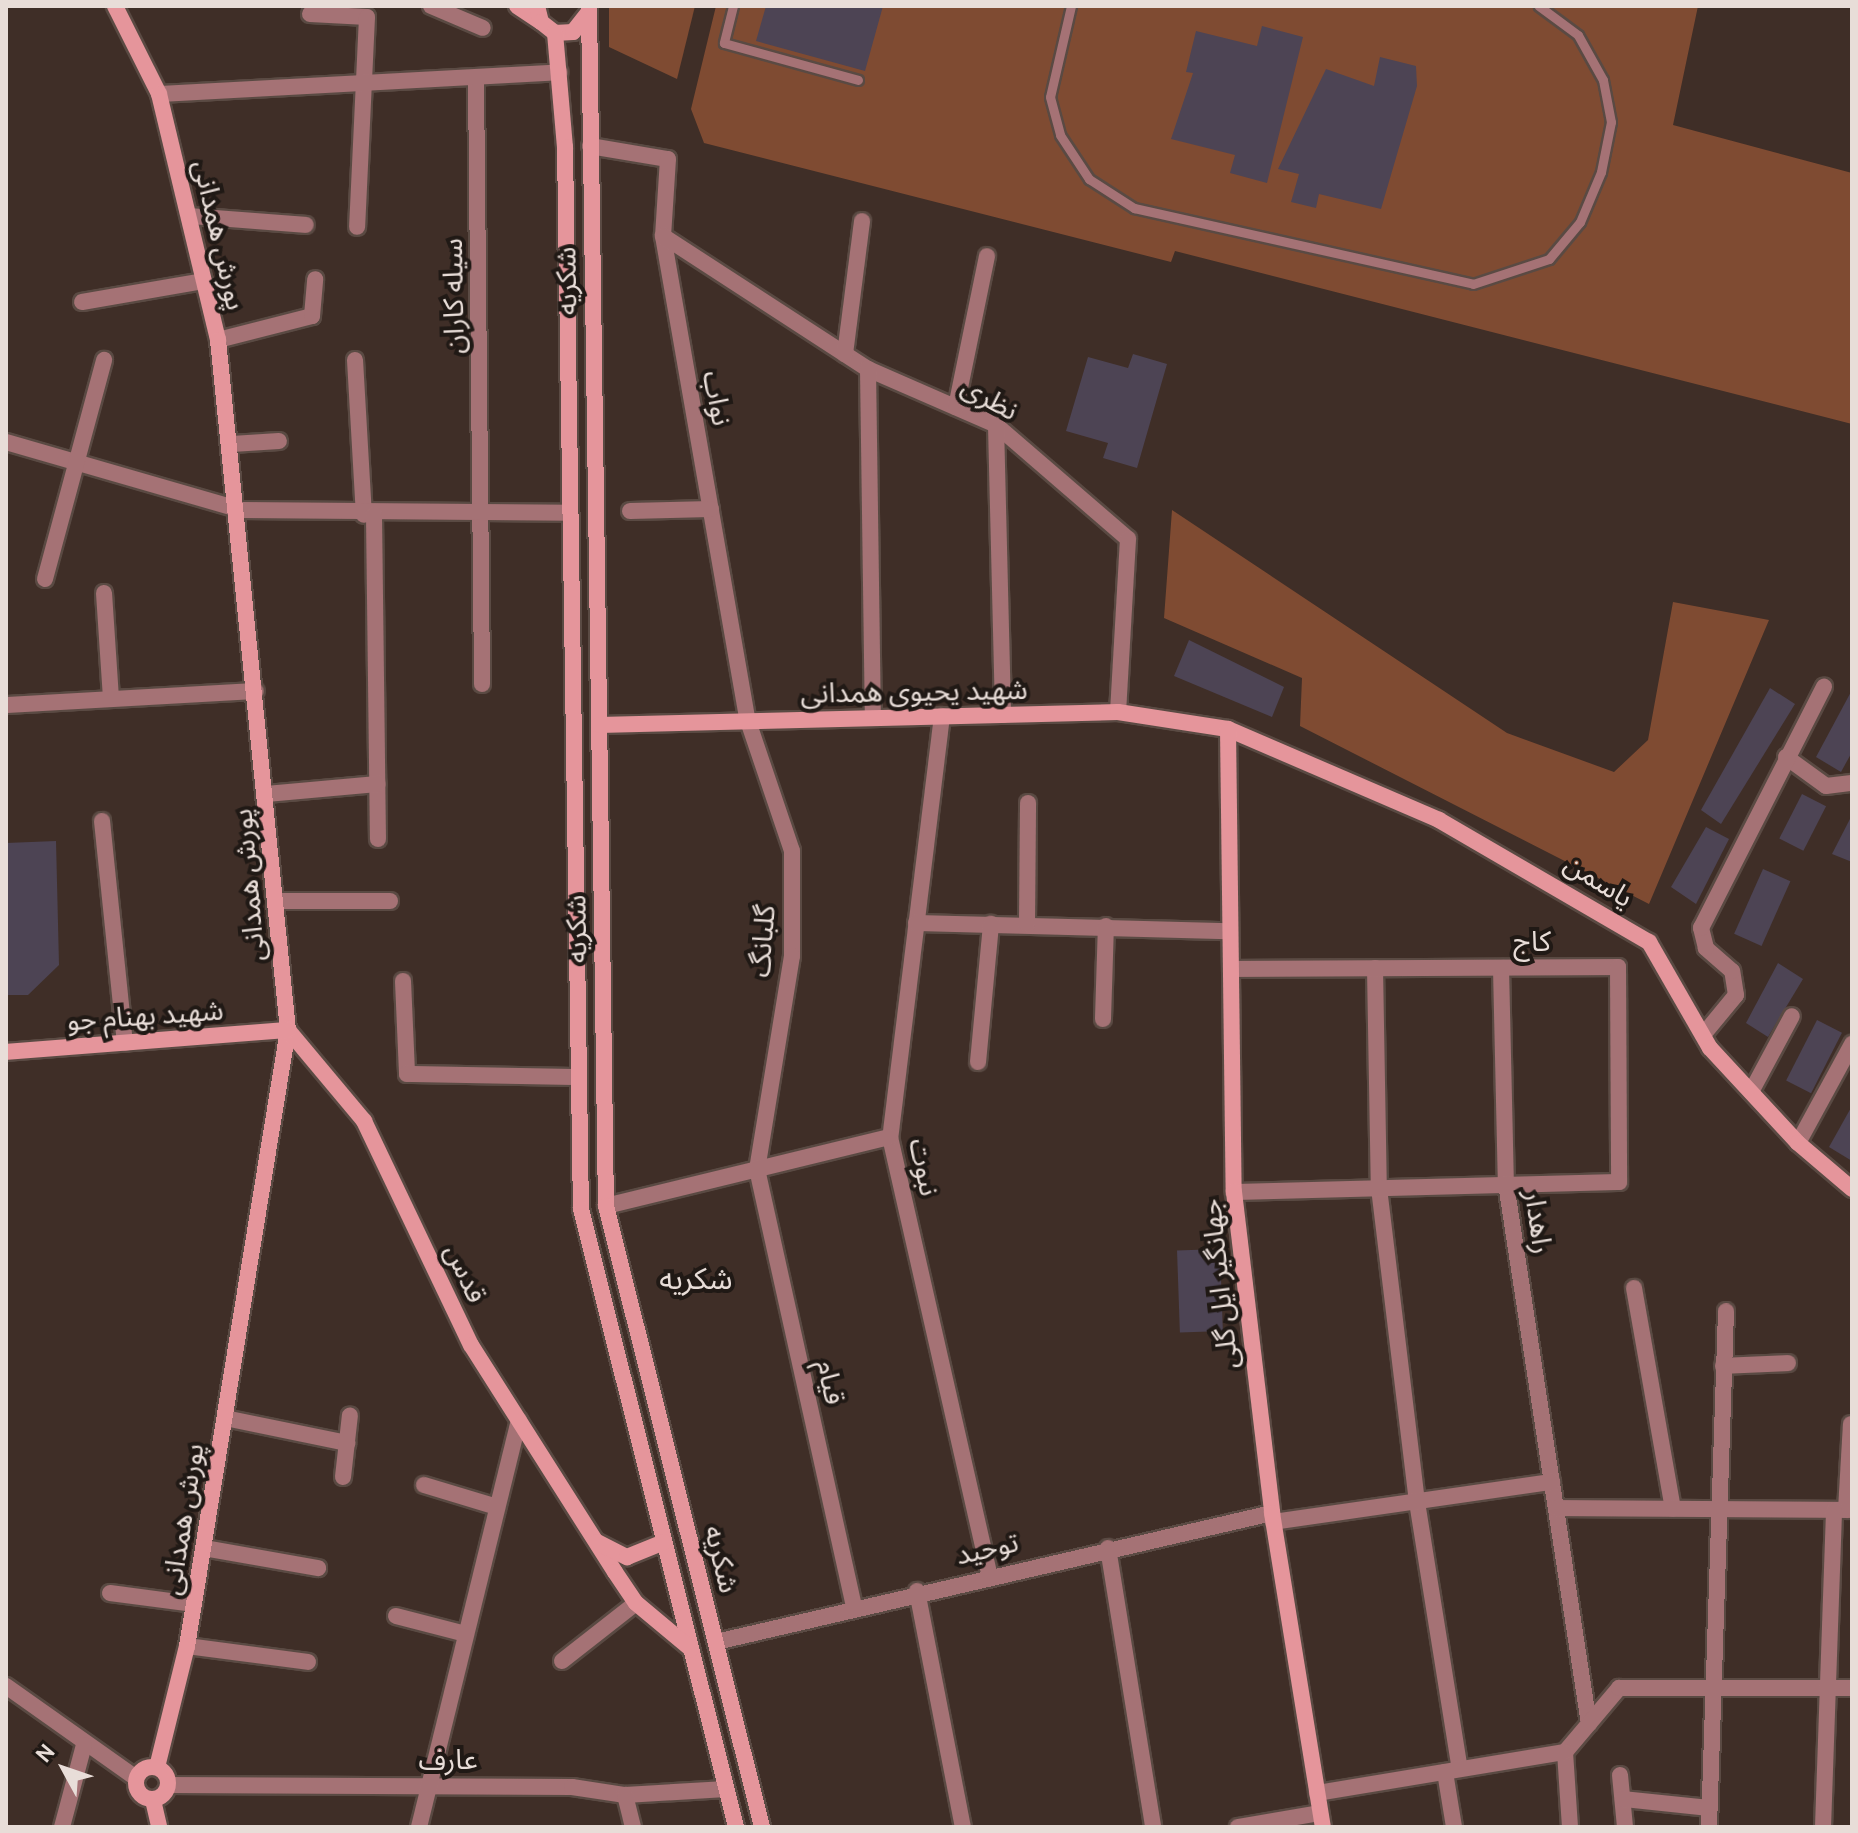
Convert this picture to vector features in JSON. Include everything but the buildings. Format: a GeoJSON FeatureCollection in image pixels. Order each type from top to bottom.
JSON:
{"type":"FeatureCollection","features":[{"type":"Feature","properties":{"kind":"main road","name":"پورش همدانی"},"geometry":{"type":"LineString","coordinates":[[115,6],[159,94],[218,340],[241,510],[288,1030],[187,1646],[157,1767]]}},
{"type":"Feature","properties":{"kind":"main road"},"geometry":{"type":"LineString","coordinates":[[517,6],[539,14],[555,33],[581,28],[589,9]]}},
{"type":"Feature","properties":{"kind":"main road","name":"شکریه"},"geometry":{"type":"LineString","coordinates":[[589,9],[606,1206],[762,1827]]}},
{"type":"Feature","properties":{"kind":"main road","name":"شکریه"},"geometry":{"type":"LineString","coordinates":[[555,33],[559,72],[570,513],[581,1209],[736,1827]]}},
{"type":"Feature","properties":{"kind":"main road","name":"شهید یحیوی همدانی"},"geometry":{"type":"LineString","coordinates":[[599,725],[1118,712],[1228,729]]}},
{"type":"Feature","properties":{"kind":"main road","name":"جهانگیر ایل گلی"},"geometry":{"type":"LineString","coordinates":[[1228,729],[1234,1192],[1273,1518],[1321,1820]]}},
{"type":"Feature","properties":{"kind":"main road","name":"یاسمن"},"geometry":{"type":"LineString","coordinates":[[1228,729],[1439,820],[1649,942],[1703,1035],[1798,1143],[1852,1189]]}},
{"type":"Feature","properties":{"kind":"main road","name":"شهید بهنام جو"},"geometry":{"type":"LineString","coordinates":[[6,1052],[288,1030]]}},
{"type":"Feature","properties":{"kind":"main road","name":"قدس"},"geometry":{"type":"LineString","coordinates":[[288,1030],[364,1121],[471,1345],[595,1541],[636,1603],[691,1649]]}},
{"type":"Feature","properties":{"kind":"main road"},"geometry":{"type":"LineString","coordinates":[[595,1541],[627,1557],[664,1542]]}},
{"type":"Feature","properties":{"kind":"main road"},"geometry":{"type":"LineString","coordinates":[[153,1800],[168,1785],[157,1767],[136,1778],[137,1791],[153,1800],[159,1827]]}},
{"type":"Feature","properties":{"kind":"street"},"geometry":{"type":"LineString","coordinates":[[431,6],[483,28]]}},
{"type":"Feature","properties":{"kind":"street"},"geometry":{"type":"LineString","coordinates":[[310,14],[367,17],[367,83],[357,227]]}},
{"type":"Feature","properties":{"kind":"street"},"geometry":{"type":"LineString","coordinates":[[159,94],[559,72]]}},
{"type":"Feature","properties":{"kind":"street","name":"سیله کاران"},"geometry":{"type":"LineString","coordinates":[[476,78],[482,684]]}},
{"type":"Feature","properties":{"kind":"street","name":"نواب"},"geometry":{"type":"LineString","coordinates":[[590,146],[668,159],[663,236],[748,721]]}},
{"type":"Feature","properties":{"kind":"street"},"geometry":{"type":"LineString","coordinates":[[190,216],[306,225]]}},
{"type":"Feature","properties":{"kind":"street"},"geometry":{"type":"LineString","coordinates":[[845,354],[862,221]]}},
{"type":"Feature","properties":{"kind":"street","name":"نظری"},"geometry":{"type":"LineString","coordinates":[[663,236],[868,369],[996,425],[1128,539],[1118,712]]}},
{"type":"Feature","properties":{"kind":"street"},"geometry":{"type":"LineString","coordinates":[[956,407],[987,256]]}},
{"type":"Feature","properties":{"kind":"street"},"geometry":{"type":"LineString","coordinates":[[218,340],[312,316],[315,279]]}},
{"type":"Feature","properties":{"kind":"street"},"geometry":{"type":"LineString","coordinates":[[82,302],[204,281]]}},
{"type":"Feature","properties":{"kind":"street"},"geometry":{"type":"LineString","coordinates":[[45,579],[104,360]]}},
{"type":"Feature","properties":{"kind":"street"},"geometry":{"type":"LineString","coordinates":[[355,360],[369,515],[378,839]]}},
{"type":"Feature","properties":{"kind":"street"},"geometry":{"type":"LineString","coordinates":[[868,369],[873,718]]}},
{"type":"Feature","properties":{"kind":"street"},"geometry":{"type":"LineString","coordinates":[[996,425],[1003,715]]}},
{"type":"Feature","properties":{"kind":"street"},"geometry":{"type":"LineString","coordinates":[[232,444],[279,441]]}},
{"type":"Feature","properties":{"kind":"street"},"geometry":{"type":"LineString","coordinates":[[6,442],[241,510],[369,515],[570,513]]}},
{"type":"Feature","properties":{"kind":"street"},"geometry":{"type":"LineString","coordinates":[[630,511],[711,509]]}},
{"type":"Feature","properties":{"kind":"street"},"geometry":{"type":"LineString","coordinates":[[104,593],[111,699]]}},
{"type":"Feature","properties":{"kind":"street"},"geometry":{"type":"LineString","coordinates":[[1703,1035],[1736,995],[1732,971],[1706,948],[1701,928],[1824,687]]}},
{"type":"Feature","properties":{"kind":"street"},"geometry":{"type":"LineString","coordinates":[[6,705],[256,691]]}},
{"type":"Feature","properties":{"kind":"street","name":"نبوت"},"geometry":{"type":"LineString","coordinates":[[942,716],[890,1137],[989,1573]]}},
{"type":"Feature","properties":{"kind":"street","name":"گلبانگ"},"geometry":{"type":"LineString","coordinates":[[748,721],[792,851],[792,956],[757,1169]]}},
{"type":"Feature","properties":{"kind":"street"},"geometry":{"type":"LineString","coordinates":[[1786,757],[1826,786],[1850,780]]}},
{"type":"Feature","properties":{"kind":"street"},"geometry":{"type":"LineString","coordinates":[[266,794],[378,784]]}},
{"type":"Feature","properties":{"kind":"street"},"geometry":{"type":"LineString","coordinates":[[1027,924],[1028,803]]}},
{"type":"Feature","properties":{"kind":"street"},"geometry":{"type":"LineString","coordinates":[[102,821],[125,1043]]}},
{"type":"Feature","properties":{"kind":"street"},"geometry":{"type":"LineString","coordinates":[[275,901],[390,901]]}},
{"type":"Feature","properties":{"kind":"street"},"geometry":{"type":"LineString","coordinates":[[916,923],[1230,931]]}},
{"type":"Feature","properties":{"kind":"street"},"geometry":{"type":"LineString","coordinates":[[978,1062],[991,924]]}},
{"type":"Feature","properties":{"kind":"street"},"geometry":{"type":"LineString","coordinates":[[1103,1019],[1106,926]]}},
{"type":"Feature","properties":{"kind":"street","name":"کاج"},"geometry":{"type":"LineString","coordinates":[[1231,969],[1618,967],[1619,1182],[1506,1184]]}},
{"type":"Feature","properties":{"kind":"street"},"geometry":{"type":"LineString","coordinates":[[1375,968],[1379,1188],[1453,1770],[1454,1827]]}},
{"type":"Feature","properties":{"kind":"street","name":"راهدار"},"geometry":{"type":"LineString","coordinates":[[1501,968],[1506,1184],[1589,1724]]}},
{"type":"Feature","properties":{"kind":"street"},"geometry":{"type":"LineString","coordinates":[[403,981],[407,1074],[579,1077]]}},
{"type":"Feature","properties":{"kind":"street"},"geometry":{"type":"LineString","coordinates":[[1751,1092],[1792,1016]]}},
{"type":"Feature","properties":{"kind":"street"},"geometry":{"type":"LineString","coordinates":[[1798,1143],[1852,1044]]}},
{"type":"Feature","properties":{"kind":"street"},"geometry":{"type":"LineString","coordinates":[[606,1206],[890,1137]]}},
{"type":"Feature","properties":{"kind":"street","name":"قیام"},"geometry":{"type":"LineString","coordinates":[[757,1169],[854,1606]]}},
{"type":"Feature","properties":{"kind":"street"},"geometry":{"type":"LineString","coordinates":[[1234,1192],[1506,1184]]}},
{"type":"Feature","properties":{"kind":"street"},"geometry":{"type":"LineString","coordinates":[[1634,1288],[1673,1509]]}},
{"type":"Feature","properties":{"kind":"street"},"geometry":{"type":"LineString","coordinates":[[1709,1827],[1726,1311]]}},
{"type":"Feature","properties":{"kind":"street"},"geometry":{"type":"LineString","coordinates":[[1723,1366],[1788,1363]]}},
{"type":"Feature","properties":{"kind":"street"},"geometry":{"type":"LineString","coordinates":[[343,1477],[350,1415]]}},
{"type":"Feature","properties":{"kind":"street"},"geometry":{"type":"LineString","coordinates":[[225,1418],[347,1443]]}},
{"type":"Feature","properties":{"kind":"street"},"geometry":{"type":"LineString","coordinates":[[419,1827],[519,1420]]}},
{"type":"Feature","properties":{"kind":"street"},"geometry":{"type":"LineString","coordinates":[[1823,1827],[1829,1688],[1851,1424]]}},
{"type":"Feature","properties":{"kind":"street","name":"توحید"},"geometry":{"type":"LineString","coordinates":[[716,1642],[989,1573],[1108,1548],[1273,1518],[1417,1502],[1552,1482]]}},
{"type":"Feature","properties":{"kind":"street"},"geometry":{"type":"LineString","coordinates":[[424,1485],[497,1507]]}},
{"type":"Feature","properties":{"kind":"street"},"geometry":{"type":"LineString","coordinates":[[1556,1508],[1844,1510]]}},
{"type":"Feature","properties":{"kind":"street"},"geometry":{"type":"LineString","coordinates":[[204,1548],[318,1568]]}},
{"type":"Feature","properties":{"kind":"street"},"geometry":{"type":"LineString","coordinates":[[1108,1548],[1153,1827]]}},
{"type":"Feature","properties":{"kind":"street"},"geometry":{"type":"LineString","coordinates":[[917,1591],[963,1827]]}},
{"type":"Feature","properties":{"kind":"street"},"geometry":{"type":"LineString","coordinates":[[110,1593],[194,1604]]}},
{"type":"Feature","properties":{"kind":"street"},"geometry":{"type":"LineString","coordinates":[[562,1661],[636,1603]]}},
{"type":"Feature","properties":{"kind":"street"},"geometry":{"type":"LineString","coordinates":[[396,1616],[466,1634]]}},
{"type":"Feature","properties":{"kind":"street"},"geometry":{"type":"LineString","coordinates":[[187,1646],[308,1662]]}},
{"type":"Feature","properties":{"kind":"street"},"geometry":{"type":"LineString","coordinates":[[6,1686],[84,1745],[136,1778]]}},
{"type":"Feature","properties":{"kind":"street"},"geometry":{"type":"LineString","coordinates":[[1317,1793],[1565,1752],[1619,1688],[1852,1688]]}},
{"type":"Feature","properties":{"kind":"street"},"geometry":{"type":"LineString","coordinates":[[62,1827],[84,1745]]}},
{"type":"Feature","properties":{"kind":"street"},"geometry":{"type":"LineString","coordinates":[[1565,1752],[1570,1827]]}},
{"type":"Feature","properties":{"kind":"street"},"geometry":{"type":"LineString","coordinates":[[1620,1775],[1625,1827]]}},
{"type":"Feature","properties":{"kind":"street","name":"عارف"},"geometry":{"type":"LineString","coordinates":[[168,1785],[430,1785],[625,1795],[726,1789]]}},
{"type":"Feature","properties":{"kind":"street"},"geometry":{"type":"LineString","coordinates":[[625,1795],[633,1827]]}},
{"type":"Feature","properties":{"kind":"street"},"geometry":{"type":"LineString","coordinates":[[1623,1799],[1709,1808]]}},
{"type":"Feature","properties":{"kind":"street"},"geometry":{"type":"LineString","coordinates":[[1238,1827],[1321,1820]]}},
{"type":"Feature","properties":{"kind":"lane"},"geometry":{"type":"LineString","coordinates":[[733,6],[724,43],[858,80]]}},
{"type":"Feature","properties":{"kind":"lane"},"geometry":{"type":"LineString","coordinates":[[1071,6],[1050,97],[1060,135],[1089,179],[1134,208],[1473,284],[1549,259],[1580,222],[1601,172],[1611,122],[1603,80],[1578,35],[1539,6]]}},
{"type":"Feature","properties":{"kind":"shaded area"},"geometry":{"type":"Polygon","coordinates":[[[609,6],[695,6],[677,79],[609,47],[609,6]]]}},
{"type":"Feature","properties":{"kind":"shaded area"},"geometry":{"type":"Polygon","coordinates":[[[716,6],[1698,6],[1673,125],[1852,173],[1852,424],[1175,251],[1171,262],[704,143],[691,109],[716,6]]]}},
{"type":"Feature","properties":{"kind":"shaded area"},"geometry":{"type":"Polygon","coordinates":[[[1172,510],[1507,733],[1614,772],[1648,740],[1673,602],[1769,620],[1649,904],[1300,726],[1302,678],[1164,618],[1172,510]]]}},
{"type":"Feature","properties":{"kind":"district","name":"شکریه"},"geometry":{"type":"Point","coordinates":[696,1279]}}]}
